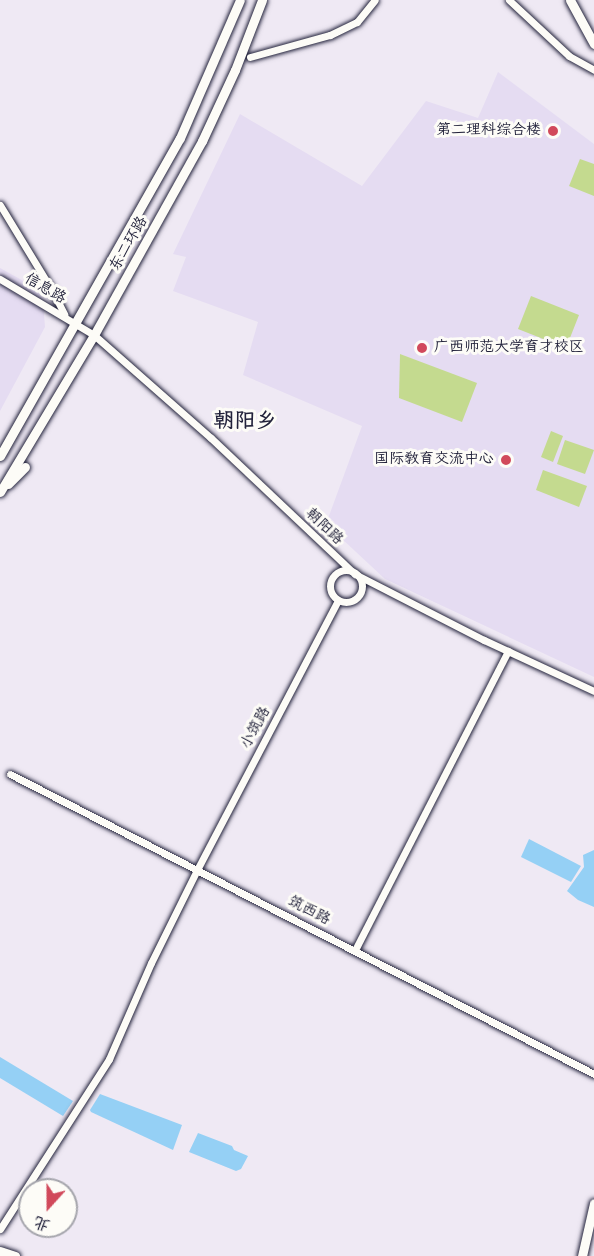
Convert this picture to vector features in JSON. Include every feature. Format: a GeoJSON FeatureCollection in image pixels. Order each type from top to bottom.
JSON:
{"type":"FeatureCollection","features":[{"type":"Feature","properties":{"kind":"main road","name":"东二环路"},"geometry":{"type":"LineString","coordinates":[[0,456],[180,138],[240,0]]}},
{"type":"Feature","properties":{"kind":"main road","name":"东二环路"},"geometry":{"type":"LineString","coordinates":[[1,491],[94,335],[202,141],[235,70],[262,0]]}},
{"type":"Feature","properties":{"kind":"main road"},"geometry":{"type":"LineString","coordinates":[[570,0],[594,44]]}},
{"type":"Feature","properties":{"kind":"main road"},"geometry":{"type":"LineString","coordinates":[[0,443],[15,428]]}},
{"type":"Feature","properties":{"kind":"main road"},"geometry":{"type":"LineString","coordinates":[[1,491],[25,467]]}},
{"type":"Feature","properties":{"kind":"main road"},"geometry":{"type":"LineString","coordinates":[[582,1256],[594,1203]]}},
{"type":"Feature","properties":{"kind":"main road"},"geometry":{"type":"LineString","coordinates":[[0,1251],[15,1256]]}},
{"type":"Feature","properties":{"kind":"street"},"geometry":{"type":"LineString","coordinates":[[250,57],[330,35],[357,22],[375,0]]}},
{"type":"Feature","properties":{"kind":"street"},"geometry":{"type":"LineString","coordinates":[[509,0],[569,56],[594,70]]}},
{"type":"Feature","properties":{"kind":"street"},"geometry":{"type":"LineString","coordinates":[[0,205],[53,292],[64,316]]}},
{"type":"Feature","properties":{"kind":"street","name":"信息路"},"geometry":{"type":"LineString","coordinates":[[0,279],[75,323]]}},
{"type":"Feature","properties":{"kind":"street","name":"朝阳路"},"geometry":{"type":"LineString","coordinates":[[75,323],[94,335],[211,438],[355,573],[508,651],[594,691]]}},
{"type":"Feature","properties":{"kind":"street"},"geometry":{"type":"LineString","coordinates":[[340,571],[355,573],[361,582],[357,597],[348,602],[338,600],[331,592],[332,577],[340,571]]}},
{"type":"Feature","properties":{"kind":"street","name":"小筑路"},"geometry":{"type":"LineString","coordinates":[[0,1229],[109,1059],[151,963],[198,868],[338,600]]}},
{"type":"Feature","properties":{"kind":"street"},"geometry":{"type":"LineString","coordinates":[[355,950],[508,651]]}},
{"type":"Feature","properties":{"kind":"street","name":"筑西路"},"geometry":{"type":"LineString","coordinates":[[10,774],[198,868],[594,1074]]}},
{"type":"Feature","properties":{"kind":"shaded area","name":"广西师范大学育才校区"},"geometry":{"type":"Polygon","coordinates":[[[498,72],[594,144],[594,677],[385,579],[326,524],[362,426],[243,375],[258,322],[173,291],[186,257],[173,254],[240,114],[362,186],[426,101],[478,118],[498,72]]]}},
{"type":"Feature","properties":{"kind":"shaded area"},"geometry":{"type":"Polygon","coordinates":[[[0,268],[38,289],[43,302],[45,327],[0,411],[0,268]]]}},
{"type":"Feature","properties":{"kind":"green space"},"geometry":{"type":"Polygon","coordinates":[[[580,159],[594,164],[594,196],[569,186],[580,159]]]}},
{"type":"Feature","properties":{"kind":"green space"},"geometry":{"type":"Polygon","coordinates":[[[531,296],[579,315],[566,348],[518,329],[531,296]]]}},
{"type":"Feature","properties":{"kind":"green space"},"geometry":{"type":"Polygon","coordinates":[[[400,354],[477,383],[462,422],[399,398],[400,354]]]}},
{"type":"Feature","properties":{"kind":"green space"},"geometry":{"type":"Polygon","coordinates":[[[551,431],[563,436],[553,462],[541,457],[551,431]]]}},
{"type":"Feature","properties":{"kind":"green space"},"geometry":{"type":"Polygon","coordinates":[[[565,440],[594,450],[585,474],[557,464],[565,440]]]}},
{"type":"Feature","properties":{"kind":"green space"},"geometry":{"type":"Polygon","coordinates":[[[543,470],[587,486],[579,507],[536,490],[543,470]]]}},
{"type":"Feature","properties":{"kind":"water"},"geometry":{"type":"Polygon","coordinates":[[[529,839],[581,866],[571,882],[521,857],[529,839]]]}},
{"type":"Feature","properties":{"kind":"water"},"geometry":{"type":"Polygon","coordinates":[[[594,850],[594,907],[578,900],[567,891],[584,867],[583,855],[594,850]]]}},
{"type":"Feature","properties":{"kind":"water"},"geometry":{"type":"Polygon","coordinates":[[[0,1057],[73,1101],[63,1116],[0,1078],[0,1057]]]}},
{"type":"Feature","properties":{"kind":"water"},"geometry":{"type":"Polygon","coordinates":[[[100,1094],[182,1125],[173,1150],[91,1112],[100,1094]]]}},
{"type":"Feature","properties":{"kind":"water"},"geometry":{"type":"Polygon","coordinates":[[[198,1133],[232,1146],[234,1150],[248,1156],[241,1169],[236,1171],[189,1152],[198,1133]]]}},
{"type":"Feature","properties":{"kind":"place","name":"第二理科综合楼"},"geometry":{"type":"Point","coordinates":[553,131]}},
{"type":"Feature","properties":{"kind":"place","name":"广西师范大学育才校区"},"geometry":{"type":"Point","coordinates":[422,348]}},
{"type":"Feature","properties":{"kind":"place","name":"国际教育交流中心"},"geometry":{"type":"Point","coordinates":[506,460]}},
{"type":"Feature","properties":{"kind":"district","name":"朝阳乡"},"geometry":{"type":"Point","coordinates":[245,422]}}]}
